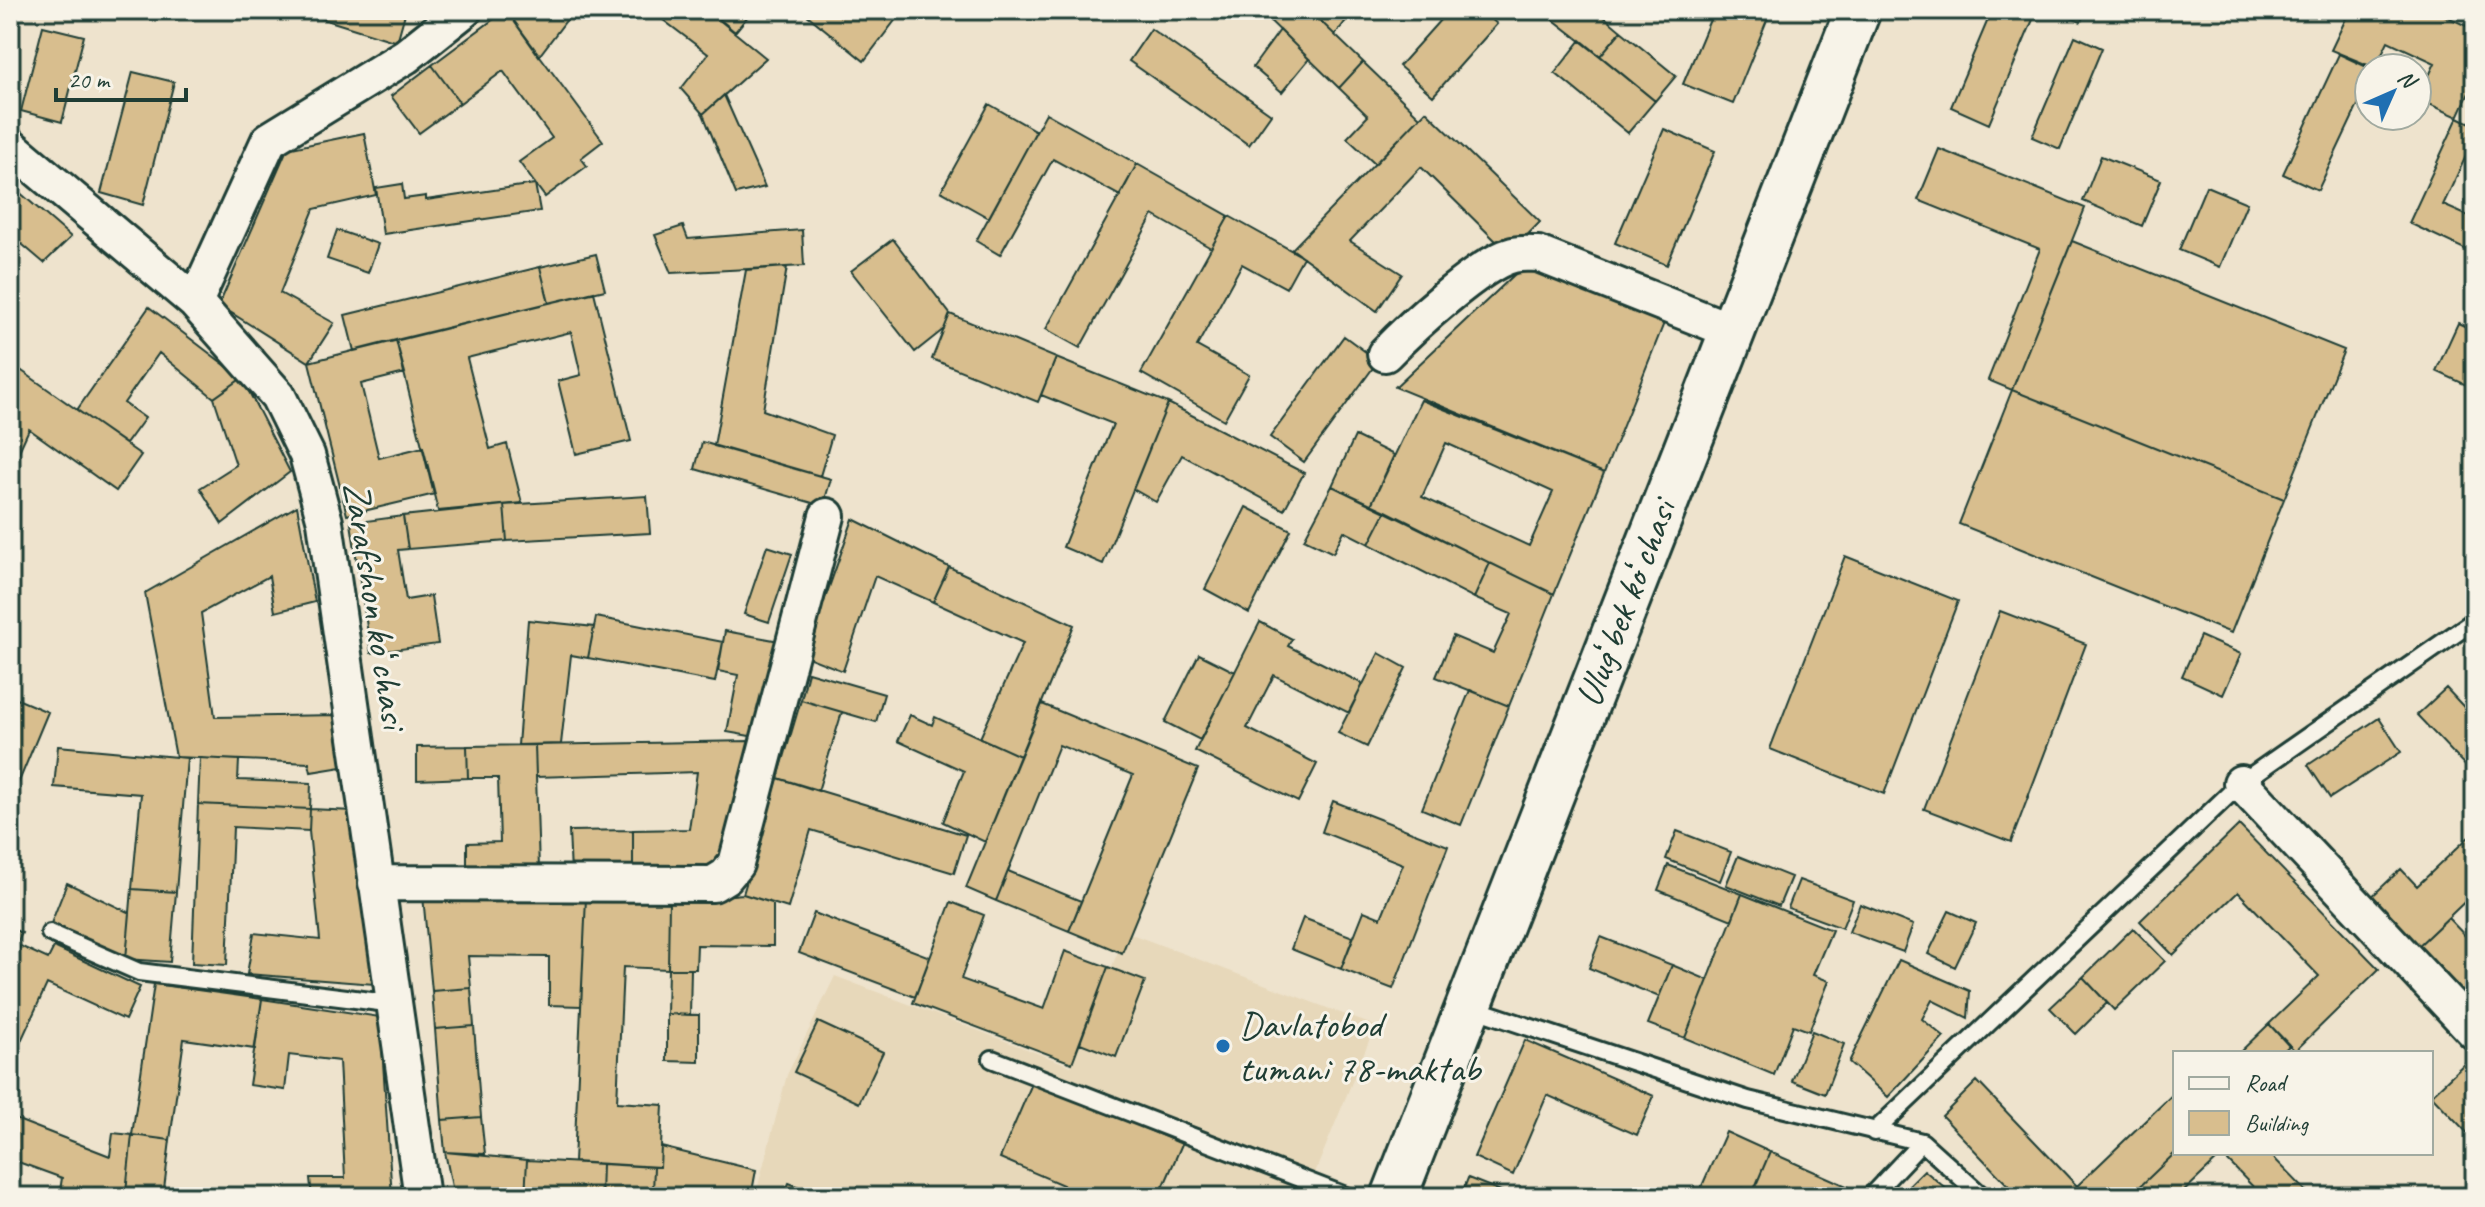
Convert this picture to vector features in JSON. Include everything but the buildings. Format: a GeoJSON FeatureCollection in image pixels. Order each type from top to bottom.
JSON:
{"type":"FeatureCollection","features":[{"type":"Feature","properties":{"kind":"street"},"geometry":{"type":"LineString","coordinates":[[195,302],[269,140],[406,56],[464,10]]}},
{"type":"Feature","properties":{"kind":"street","name":"Ulugʻbek koʻchasi"},"geometry":{"type":"LineString","coordinates":[[1394,1197],[1858,10]]}},
{"type":"Feature","properties":{"kind":"street","name":"Zarafshon koʻchasi"},"geometry":{"type":"LineString","coordinates":[[10,146],[195,302],[278,396],[307,455],[325,522],[422,1197]]}},
{"type":"Feature","properties":{"kind":"street"},"geometry":{"type":"LineString","coordinates":[[1385,354],[1406,332],[1479,274],[1515,254],[1538,254],[1732,331]]}},
{"type":"Feature","properties":{"kind":"street"},"geometry":{"type":"LineString","coordinates":[[376,883],[713,884],[726,876],[736,864],[827,516]]}},
{"type":"Feature","properties":{"kind":"street"},"geometry":{"type":"LineString","coordinates":[[2241,783],[2475,1032]]}},
{"type":"Feature","properties":{"kind":"lane"},"geometry":{"type":"LineString","coordinates":[[1874,1132],[2241,783],[2475,620]]}},
{"type":"Feature","properties":{"kind":"lane"},"geometry":{"type":"LineString","coordinates":[[50,933],[139,972],[395,1004]]}},
{"type":"Feature","properties":{"kind":"lane"},"geometry":{"type":"LineString","coordinates":[[1467,1006],[1748,1100],[1922,1142],[1983,1197]]}},
{"type":"Feature","properties":{"kind":"lane"},"geometry":{"type":"LineString","coordinates":[[992,1059],[1348,1197]]}},
{"type":"Feature","properties":{"kind":"lane"},"geometry":{"type":"LineString","coordinates":[[1870,1197],[1922,1142]]}},
{"type":"Feature","properties":{"kind":"shaded area","name":"Davlatobod tumani 78-maktab"},"geometry":{"type":"Polygon","coordinates":[[[1126,932],[1375,1026],[1305,1197],[755,1197],[787,1075],[835,976],[1071,1066],[1126,932]]]}},
{"type":"Feature","properties":{"kind":"place","name":"Davlatobod tumani 78-maktab"},"geometry":{"type":"Point","coordinates":[1223,1046]}}]}
